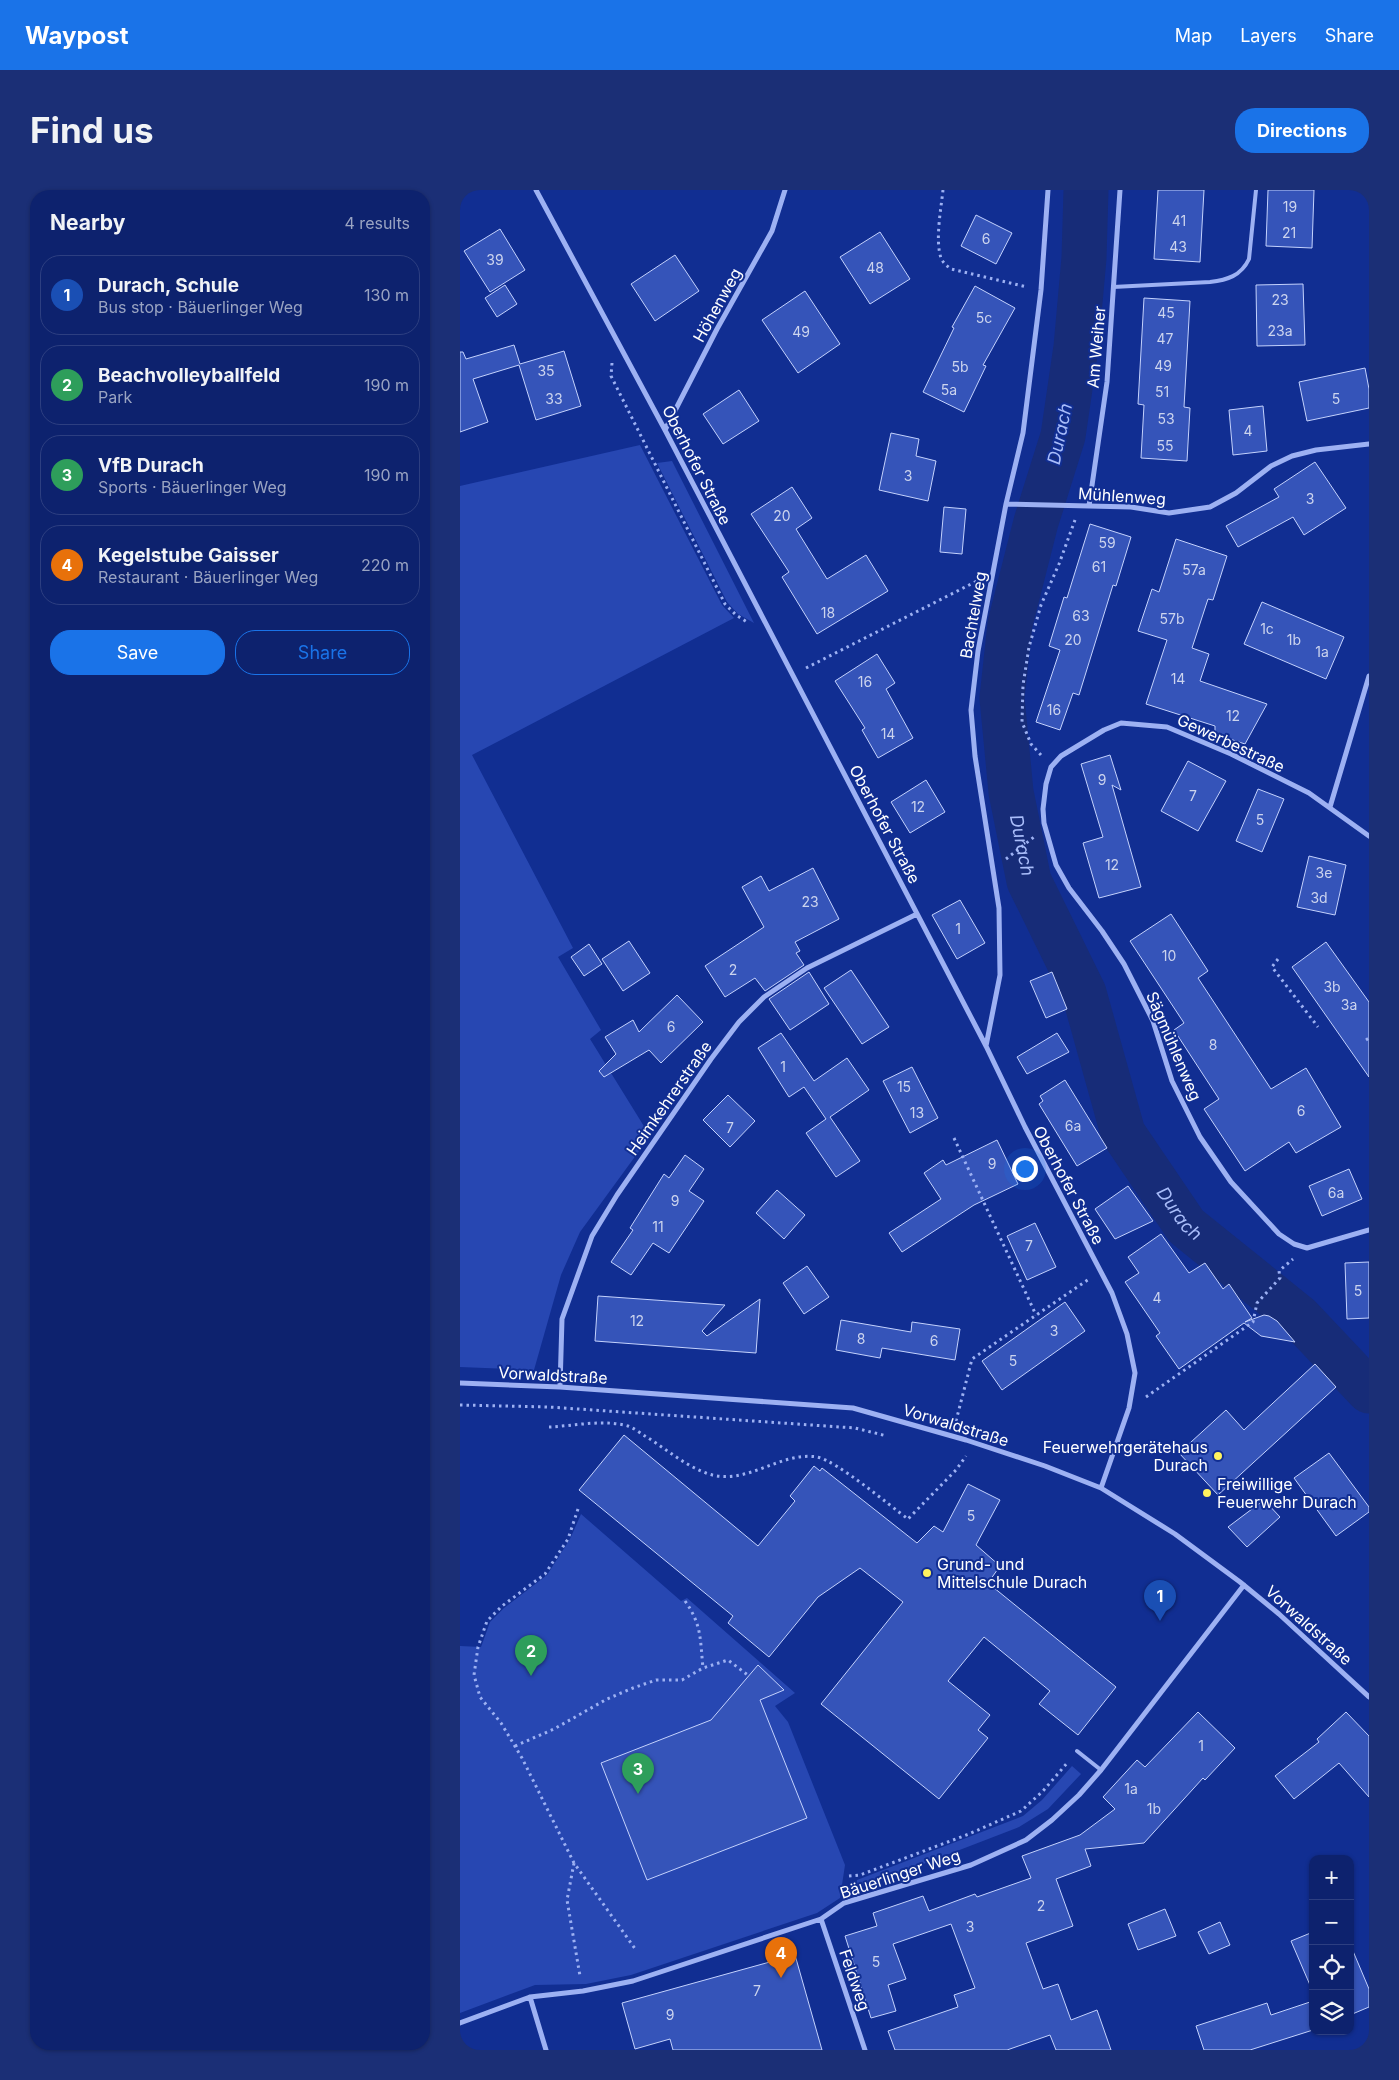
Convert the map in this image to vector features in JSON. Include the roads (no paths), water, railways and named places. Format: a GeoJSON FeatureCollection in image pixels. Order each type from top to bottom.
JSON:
{"type":"FeatureCollection","features":[{"type":"Feature","properties":{"kind":"street","name":"Oberhofer Straße"},"geometry":{"type":"LineString","coordinates":[[536,190],[665,430],[986,1046],[1025,1127],[1112,1293],[1126,1334],[1135,1373],[1129,1408],[1101,1488]]}},
{"type":"Feature","properties":{"kind":"street","name":"Höhenweg"},"geometry":{"type":"LineString","coordinates":[[665,430],[717,330],[772,231],[785,190]]}},
{"type":"Feature","properties":{"kind":"street","name":"Bachtelweg"},"geometry":{"type":"LineString","coordinates":[[986,1046],[1000,975],[999,908],[975,756],[971,710],[978,652],[1006,504],[1023,433],[1040,290],[1048,190]]}},
{"type":"Feature","properties":{"kind":"street","name":"Am Weiher"},"geometry":{"type":"LineString","coordinates":[[1089,506],[1107,382],[1120,190]]}},
{"type":"Feature","properties":{"kind":"street","name":"Mühlenweg"},"geometry":{"type":"LineString","coordinates":[[1006,504],[1131,506],[1169,513],[1210,507],[1236,494],[1271,466],[1292,456],[1316,450],[1369,444]]}},
{"type":"Feature","properties":{"kind":"street"},"geometry":{"type":"LineString","coordinates":[[1330,807],[1369,676]]}},
{"type":"Feature","properties":{"kind":"street","name":"Gewerbestraße"},"geometry":{"type":"LineString","coordinates":[[1051,767],[1061,756],[1104,730],[1121,723],[1167,727],[1231,754],[1309,794],[1369,836]]}},
{"type":"Feature","properties":{"kind":"street","name":"Sägmühlenweg"},"geometry":{"type":"LineString","coordinates":[[1051,767],[1046,784],[1044,816],[1045,830],[1056,866],[1069,888],[1102,931],[1124,964],[1152,1021],[1172,1081],[1200,1137],[1231,1182],[1259,1214],[1279,1234],[1294,1244],[1307,1248],[1369,1230]]}},
{"type":"Feature","properties":{"kind":"street","name":"Heimkehrerstraße"},"geometry":{"type":"LineString","coordinates":[[560,1387],[562,1319],[592,1236],[617,1195],[711,1059],[739,1022],[764,997],[807,968],[917,914]]}},
{"type":"Feature","properties":{"kind":"street","name":"Vorwaldstraße"},"geometry":{"type":"LineString","coordinates":[[460,1383],[560,1387],[854,1408],[952,1436],[1045,1466],[1101,1488],[1175,1534],[1244,1585],[1279,1614],[1369,1697]]}},
{"type":"Feature","properties":{"kind":"street","name":"Bäuerlinger Weg"},"geometry":{"type":"LineString","coordinates":[[460,2023],[530,1997],[583,1992],[633,1981],[821,1919],[844,1903],[971,1865],[1026,1840],[1052,1820],[1079,1795],[1244,1585]]}},
{"type":"Feature","properties":{"kind":"street","name":"Feldweg"},"geometry":{"type":"LineString","coordinates":[[821,1919],[865,2050]]}},
{"type":"Feature","properties":{"kind":"street"},"geometry":{"type":"LineString","coordinates":[[530,1997],[546,2050]]}},
{"type":"Feature","properties":{"kind":"lane"},"geometry":{"type":"LineString","coordinates":[[1114,287],[1224,281],[1236,275],[1245,267],[1249,259],[1256,190]]}},
{"type":"Feature","properties":{"kind":"lane"},"geometry":{"type":"LineString","coordinates":[[1077,1751],[1100,1770]]}},
{"type":"Feature","properties":{"kind":"waterway","name":"Durach"},"geometry":{"type":"LineString","coordinates":[[1086,190],[1084,258],[1076,347],[1063,436],[1036,522],[1010,624],[1002,698],[1011,792],[1029,881],[1084,993],[1123,1133],[1186,1226],[1299,1317],[1369,1391]]}},
{"type":"Feature","properties":{"kind":"place","name":"Feuerwehrgerätehaus Durach"},"geometry":{"type":"Point","coordinates":[1218,1456]}},
{"type":"Feature","properties":{"kind":"place","name":"Freiwillige Feuerwehr Durach"},"geometry":{"type":"Point","coordinates":[1207,1493]}},
{"type":"Feature","properties":{"kind":"place","name":"Grund- und Mittelschule Durach"},"geometry":{"type":"Point","coordinates":[927,1573]}},
{"type":"Feature","properties":{"kind":"place","name":"Durach, Schule"},"geometry":{"type":"Point","coordinates":[1160,1621]}},
{"type":"Feature","properties":{"kind":"place","name":"Beachvolleyballfeld"},"geometry":{"type":"Point","coordinates":[531,1676]}},
{"type":"Feature","properties":{"kind":"place","name":"VfB Durach"},"geometry":{"type":"Point","coordinates":[638,1794]}},
{"type":"Feature","properties":{"kind":"place","name":"Kegelstube Gaisser"},"geometry":{"type":"Point","coordinates":[781,1978]}}]}
